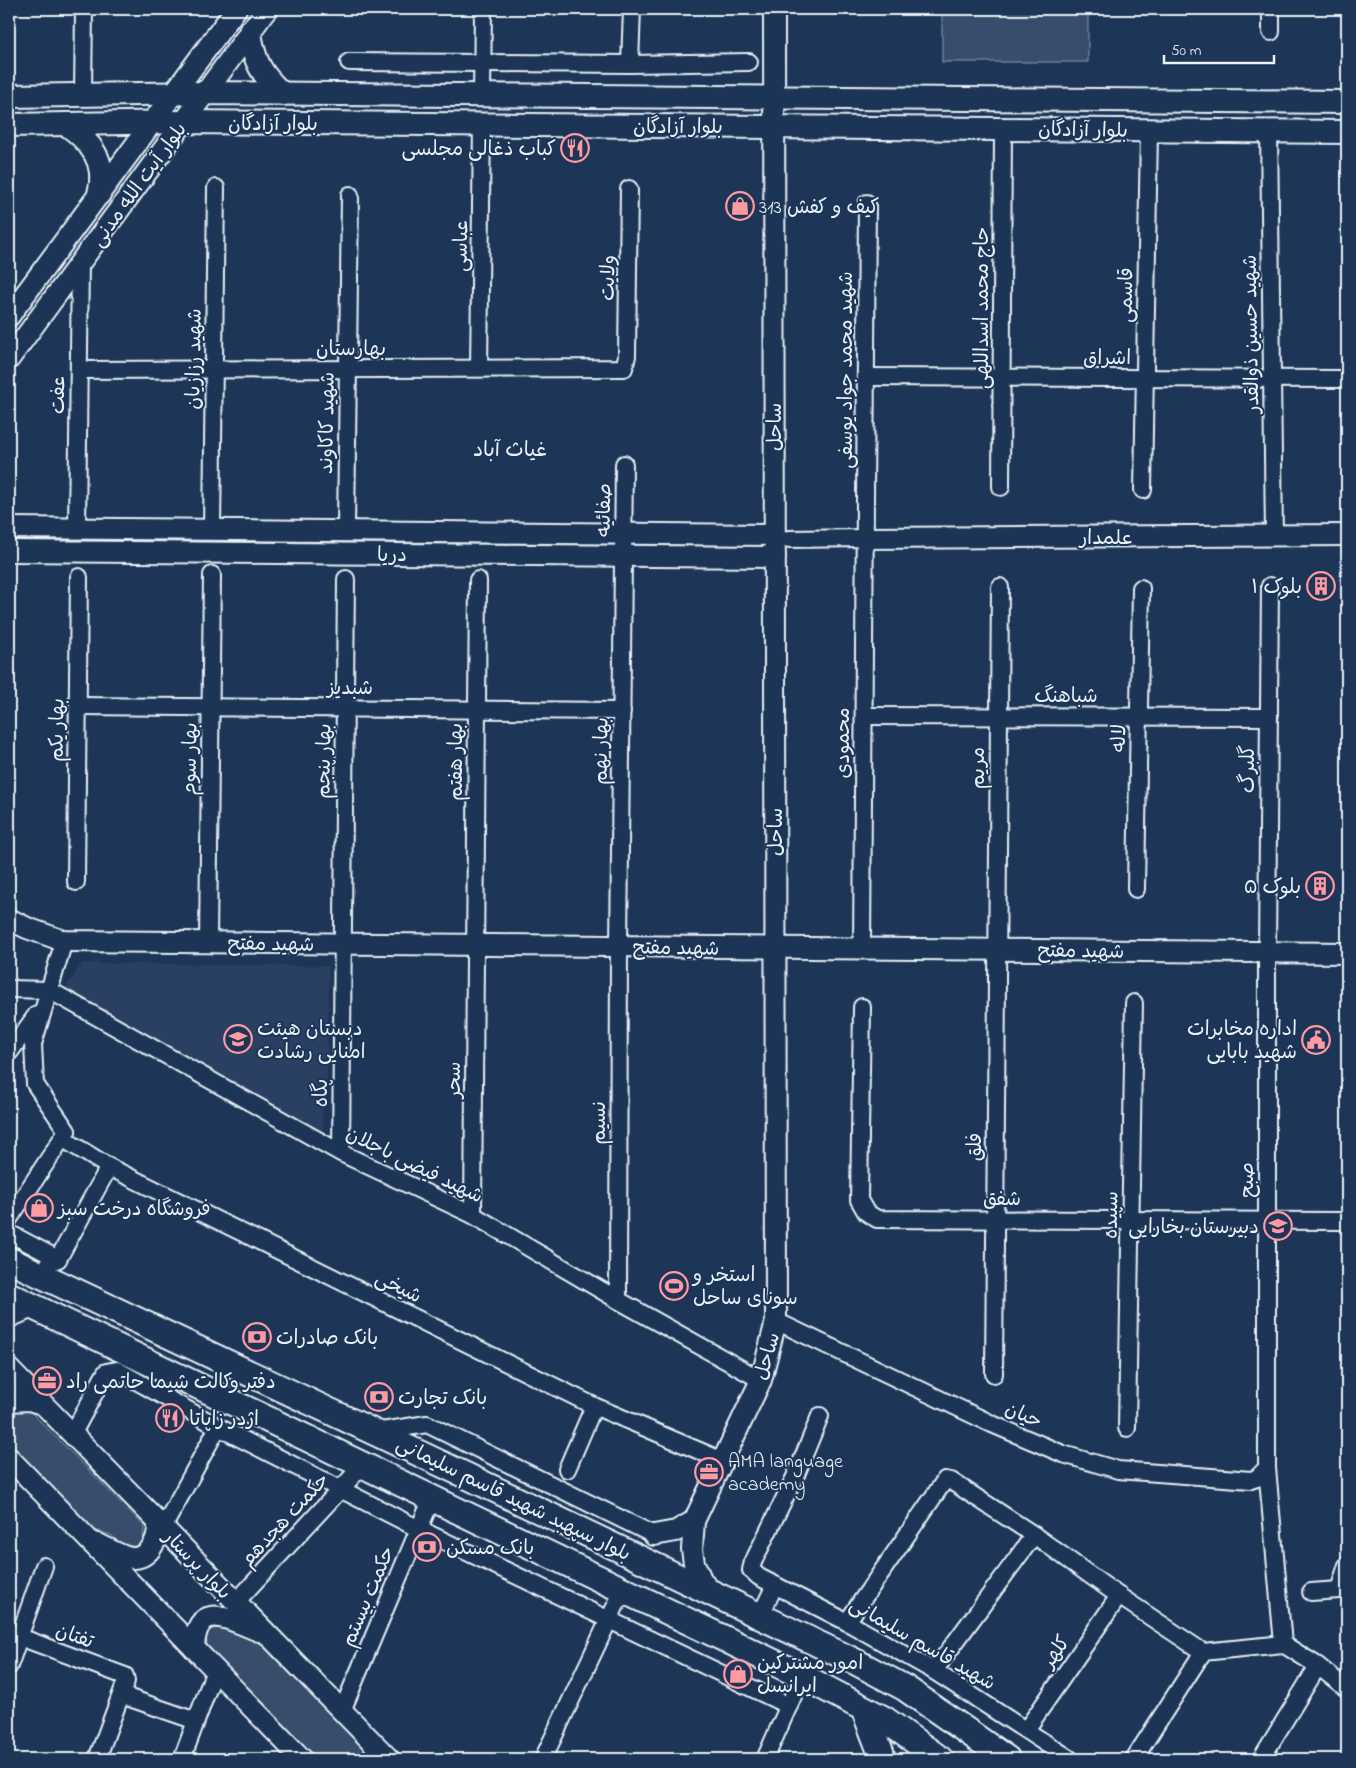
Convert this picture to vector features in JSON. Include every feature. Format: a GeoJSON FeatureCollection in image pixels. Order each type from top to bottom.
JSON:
{"type":"FeatureCollection","features":[{"type":"Feature","properties":{"kind":"main road"},"geometry":{"type":"LineString","coordinates":[[250,32],[252,50],[259,67],[270,82],[283,94]]}},
{"type":"Feature","properties":{"kind":"main road","name":"بلوار آزادگان"},"geometry":{"type":"LineString","coordinates":[[9,96],[205,93],[1347,102]]}},
{"type":"Feature","properties":{"kind":"main road","name":"بلوار آزادگان"},"geometry":{"type":"LineString","coordinates":[[9,125],[184,122],[1347,132]]}},
{"type":"Feature","properties":{"kind":"main road"},"geometry":{"type":"LineString","coordinates":[[66,124],[88,142],[96,154],[101,167],[103,181],[99,194]]}},
{"type":"Feature","properties":{"kind":"main road","name":"بلوار سپهبد شهید قاسم سلیمانی"},"geometry":{"type":"LineString","coordinates":[[9,1260],[375,1432],[856,1662],[905,1688],[1006,1759]]}},
{"type":"Feature","properties":{"kind":"main road","name":"بلوار سپهبد شهید قاسم سلیمانی"},"geometry":{"type":"LineString","coordinates":[[9,1295],[802,1676],[884,1719],[940,1759]]}},
{"type":"Feature","properties":{"kind":"main road"},"geometry":{"type":"LineString","coordinates":[[864,1708],[881,1754]]}},
{"type":"Feature","properties":{"kind":"street"},"geometry":{"type":"LineString","coordinates":[[83,94],[84,9]]}},
{"type":"Feature","properties":{"kind":"street","name":"بلوار آیت الله مدنی"},"geometry":{"type":"LineString","coordinates":[[9,316],[236,9]]}},
{"type":"Feature","properties":{"kind":"street","name":"بلوار آیت الله مدنی"},"geometry":{"type":"LineString","coordinates":[[9,359],[267,9]]}},
{"type":"Feature","properties":{"kind":"street"},"geometry":{"type":"LineString","coordinates":[[482,95],[483,9]]}},
{"type":"Feature","properties":{"kind":"street"},"geometry":{"type":"LineString","coordinates":[[630,64],[632,9]]}},
{"type":"Feature","properties":{"kind":"street","name":"ساحل"},"geometry":{"type":"LineString","coordinates":[[710,1592],[701,1579],[694,1563],[692,1549],[694,1521],[761,1380],[776,1321],[774,557],[782,537],[774,126],[774,9]]}},
{"type":"Feature","properties":{"kind":"street"},"geometry":{"type":"LineString","coordinates":[[1271,9],[1271,32]]}},
{"type":"Feature","properties":{"kind":"street"},"geometry":{"type":"LineString","coordinates":[[349,62],[630,64],[749,62]]}},
{"type":"Feature","properties":{"kind":"street","name":"عباسی"},"geometry":{"type":"LineString","coordinates":[[479,368],[482,124]]}},
{"type":"Feature","properties":{"kind":"street","name":"حاج محمد اسداللهی"},"geometry":{"type":"LineString","coordinates":[[1001,488],[1003,128]]}},
{"type":"Feature","properties":{"kind":"street","name":"قاسمی"},"geometry":{"type":"LineString","coordinates":[[1143,490],[1149,130]]}},
{"type":"Feature","properties":{"kind":"street","name":"شهید حسین ذوالقدر"},"geometry":{"type":"LineString","coordinates":[[1269,131],[1274,536]]}},
{"type":"Feature","properties":{"kind":"street","name":"شهید رزازیان"},"geometry":{"type":"LineString","coordinates":[[212,530],[216,188]]}},
{"type":"Feature","properties":{"kind":"street","name":"ولایت"},"geometry":{"type":"LineString","coordinates":[[624,368],[626,356],[629,189]]}},
{"type":"Feature","properties":{"kind":"street","name":"شهید کاکاوند"},"geometry":{"type":"LineString","coordinates":[[346,531],[350,195]]}},
{"type":"Feature","properties":{"kind":"street","name":"شهید محمد جواد یوسفی"},"geometry":{"type":"LineString","coordinates":[[865,538],[867,203]]}},
{"type":"Feature","properties":{"kind":"street","name":"عفت"},"geometry":{"type":"LineString","coordinates":[[77,529],[80,262]]}},
{"type":"Feature","properties":{"kind":"street","name":"بهارستان"},"geometry":{"type":"LineString","coordinates":[[79,370],[624,368]]}},
{"type":"Feature","properties":{"kind":"street","name":"اشراق"},"geometry":{"type":"LineString","coordinates":[[866,377],[1347,379]]}},
{"type":"Feature","properties":{"kind":"street","name":"صفائیه"},"geometry":{"type":"LineString","coordinates":[[624,464],[624,556]]}},
{"type":"Feature","properties":{"kind":"street","name":"دریا"},"geometry":{"type":"LineString","coordinates":[[9,528],[624,533],[782,537]]}},
{"type":"Feature","properties":{"kind":"street"},"geometry":{"type":"LineString","coordinates":[[212,530],[212,552]]}},
{"type":"Feature","properties":{"kind":"street"},"geometry":{"type":"LineString","coordinates":[[478,532],[478,554]]}},
{"type":"Feature","properties":{"kind":"street","name":"علمدار"},"geometry":{"type":"LineString","coordinates":[[865,538],[1347,535]]}},
{"type":"Feature","properties":{"kind":"street"},"geometry":{"type":"LineString","coordinates":[[782,537],[865,538]]}},
{"type":"Feature","properties":{"kind":"street","name":"محمودی"},"geometry":{"type":"LineString","coordinates":[[862,948],[865,538]]}},
{"type":"Feature","properties":{"kind":"street","name":"دریا"},"geometry":{"type":"LineString","coordinates":[[9,550],[774,557]]}},
{"type":"Feature","properties":{"kind":"street","name":"بهار نهم"},"geometry":{"type":"LineString","coordinates":[[619,946],[624,556]]}},
{"type":"Feature","properties":{"kind":"street","name":"بهار سوم"},"geometry":{"type":"LineString","coordinates":[[208,942],[212,575]]}},
{"type":"Feature","properties":{"kind":"street","name":"بهار یکم"},"geometry":{"type":"LineString","coordinates":[[76,882],[79,577]]}},
{"type":"Feature","properties":{"kind":"street","name":"بهار پنجم"},"geometry":{"type":"LineString","coordinates":[[342,944],[346,579]]}},
{"type":"Feature","properties":{"kind":"street","name":"بهار هفتم"},"geometry":{"type":"LineString","coordinates":[[475,945],[478,580]]}},
{"type":"Feature","properties":{"kind":"street","name":"گلبرگ"},"geometry":{"type":"LineString","coordinates":[[1267,952],[1270,586]]}},
{"type":"Feature","properties":{"kind":"street","name":"مریم"},"geometry":{"type":"LineString","coordinates":[[997,949],[1000,588]]}},
{"type":"Feature","properties":{"kind":"street","name":"لاله"},"geometry":{"type":"LineString","coordinates":[[1136,889],[1141,588]]}},
{"type":"Feature","properties":{"kind":"street","name":"شبدیز"},"geometry":{"type":"LineString","coordinates":[[78,706],[622,711]]}},
{"type":"Feature","properties":{"kind":"street","name":"شباهنگ"},"geometry":{"type":"LineString","coordinates":[[864,716],[1269,717]]}},
{"type":"Feature","properties":{"kind":"street","name":"شهید مفتح"},"geometry":{"type":"LineString","coordinates":[[9,919],[27,928],[64,941],[1347,953]]}},
{"type":"Feature","properties":{"kind":"street"},"geometry":{"type":"LineString","coordinates":[[9,1219],[67,1131],[35,1084],[33,1044],[64,941]]}},
{"type":"Feature","properties":{"kind":"street","name":"پگاه"},"geometry":{"type":"LineString","coordinates":[[341,1153],[342,944]]}},
{"type":"Feature","properties":{"kind":"street","name":"سحر"},"geometry":{"type":"LineString","coordinates":[[473,1215],[475,945]]}},
{"type":"Feature","properties":{"kind":"street","name":"نسیم"},"geometry":{"type":"LineString","coordinates":[[618,1300],[619,946]]}},
{"type":"Feature","properties":{"kind":"street","name":"فلق"},"geometry":{"type":"LineString","coordinates":[[994,1374],[997,949]]}},
{"type":"Feature","properties":{"kind":"street","name":"صبح"},"geometry":{"type":"LineString","coordinates":[[1267,952],[1268,1468],[1283,1644]]}},
{"type":"Feature","properties":{"kind":"street"},"geometry":{"type":"LineString","coordinates":[[9,989],[47,997]]}},
{"type":"Feature","properties":{"kind":"street"},"geometry":{"type":"LineString","coordinates":[[9,1053],[47,997]]}},
{"type":"Feature","properties":{"kind":"street","name":"شهید فیضی باجلان"},"geometry":{"type":"LineString","coordinates":[[47,997],[341,1153],[473,1215],[618,1300],[761,1380]]}},
{"type":"Feature","properties":{"kind":"street","name":"سپیده"},"geometry":{"type":"LineString","coordinates":[[1127,1428],[1134,1003]]}},
{"type":"Feature","properties":{"kind":"street","name":"شفق"},"geometry":{"type":"LineString","coordinates":[[862,1007],[859,1200],[866,1212],[877,1219],[1347,1222]]}},
{"type":"Feature","properties":{"kind":"street","name":"شیخی"},"geometry":{"type":"LineString","coordinates":[[62,1138],[109,1167],[594,1406],[723,1461]]}},
{"type":"Feature","properties":{"kind":"street"},"geometry":{"type":"LineString","coordinates":[[34,1271],[58,1258],[109,1167]]}},
{"type":"Feature","properties":{"kind":"street"},"geometry":{"type":"LineString","coordinates":[[9,1233],[58,1258]]}},
{"type":"Feature","properties":{"kind":"street"},"geometry":{"type":"LineString","coordinates":[[9,1317],[32,1307]]}},
{"type":"Feature","properties":{"kind":"street","name":"حیان"},"geometry":{"type":"LineString","coordinates":[[776,1321],[992,1424],[1062,1454],[1118,1470],[1251,1480],[1257,1478],[1268,1468]]}},
{"type":"Feature","properties":{"kind":"street","name":"بلوار پرستار"},"geometry":{"type":"LineString","coordinates":[[9,1369],[389,1759]]}},
{"type":"Feature","properties":{"kind":"street"},"geometry":{"type":"LineString","coordinates":[[72,1435],[106,1372],[117,1370],[218,1427],[419,1529],[788,1706]]}},
{"type":"Feature","properties":{"kind":"street"},"geometry":{"type":"LineString","coordinates":[[9,1401],[29,1400],[42,1404]]}},
{"type":"Feature","properties":{"kind":"street"},"geometry":{"type":"LineString","coordinates":[[567,1469],[594,1406]]}},
{"type":"Feature","properties":{"kind":"street","name":"شهید قاسم سلیمانی"},"geometry":{"type":"LineString","coordinates":[[820,1416],[795,1477],[753,1562],[752,1570],[759,1577],[847,1622],[934,1671],[1070,1759]]}},
{"type":"Feature","properties":{"kind":"street"},"geometry":{"type":"LineString","coordinates":[[375,1432],[427,1424],[654,1535],[676,1532],[694,1521]]}},
{"type":"Feature","properties":{"kind":"street"},"geometry":{"type":"LineString","coordinates":[[87,1539],[127,1557],[136,1558],[143,1555],[154,1545],[160,1525],[218,1427]]}},
{"type":"Feature","properties":{"kind":"street"},"geometry":{"type":"LineString","coordinates":[[9,1458],[302,1759]]}},
{"type":"Feature","properties":{"kind":"street","name":"حکمت هجدهم"},"geometry":{"type":"LineString","coordinates":[[236,1602],[363,1465]]}},
{"type":"Feature","properties":{"kind":"street"},"geometry":{"type":"LineString","coordinates":[[847,1622],[944,1480],[951,1481],[1034,1535],[1119,1596],[1203,1652],[1283,1644],[1318,1666],[1347,1689]]}},
{"type":"Feature","properties":{"kind":"street","name":"حکمت بیستم"},"geometry":{"type":"LineString","coordinates":[[342,1711],[432,1498]]}},
{"type":"Feature","properties":{"kind":"street"},"geometry":{"type":"LineString","coordinates":[[934,1671],[1034,1535]]}},
{"type":"Feature","properties":{"kind":"street"},"geometry":{"type":"LineString","coordinates":[[1311,1592],[1339,1590],[1347,1565]]}},
{"type":"Feature","properties":{"kind":"street"},"geometry":{"type":"LineString","coordinates":[[9,1666],[14,1635],[44,1566]]}},
{"type":"Feature","properties":{"kind":"street"},"geometry":{"type":"LineString","coordinates":[[760,1616],[775,1585]]}},
{"type":"Feature","properties":{"kind":"street"},"geometry":{"type":"LineString","coordinates":[[543,1759],[622,1590]]}},
{"type":"Feature","properties":{"kind":"street","name":"کلهر"},"geometry":{"type":"LineString","coordinates":[[1026,1730],[1119,1596]]}},
{"type":"Feature","properties":{"kind":"street"},"geometry":{"type":"LineString","coordinates":[[194,1648],[195,1634],[198,1627],[207,1618],[215,1615],[266,1633]]}},
{"type":"Feature","properties":{"kind":"street","name":"تفتان"},"geometry":{"type":"LineString","coordinates":[[14,1635],[125,1676],[126,1681],[121,1695]]}},
{"type":"Feature","properties":{"kind":"street"},"geometry":{"type":"LineString","coordinates":[[1134,1759],[1203,1652]]}},
{"type":"Feature","properties":{"kind":"street"},"geometry":{"type":"LineString","coordinates":[[1261,1759],[1318,1666]]}},
{"type":"Feature","properties":{"kind":"street"},"geometry":{"type":"LineString","coordinates":[[182,1759],[215,1670]]}},
{"type":"Feature","properties":{"kind":"street"},"geometry":{"type":"LineString","coordinates":[[765,1759],[802,1676]]}},
{"type":"Feature","properties":{"kind":"street"},"geometry":{"type":"LineString","coordinates":[[97,1759],[121,1695],[196,1721]]}},
{"type":"Feature","properties":{"kind":"shaded area"},"geometry":{"type":"Polygon","coordinates":[[[942,9],[1088,9],[1088,62],[942,62],[942,9]]]}},
{"type":"Feature","properties":{"kind":"shaded area","name":"دبستان هیئت امنایی رشادت"},"geometry":{"type":"Polygon","coordinates":[[[82,963],[329,966],[327,1088],[322,1088],[323,1140],[64,990],[82,963]]]}},
{"type":"Feature","properties":{"kind":"shaded area"},"geometry":{"type":"Polygon","coordinates":[[[9,1408],[29,1410],[144,1526],[143,1548],[131,1554],[111,1535],[85,1527],[9,1446],[9,1408]]]}},
{"type":"Feature","properties":{"kind":"shaded area"},"geometry":{"type":"Polygon","coordinates":[[[226,1624],[240,1636],[254,1637],[374,1759],[314,1759],[208,1651],[205,1629],[215,1629],[226,1624]]]}},
{"type":"Feature","properties":{"kind":"place","name":"کباب ذغالی مجلسی"},"geometry":{"type":"Point","coordinates":[575,148]}},
{"type":"Feature","properties":{"kind":"place","name":"کیف و کفش 313"},"geometry":{"type":"Point","coordinates":[740,206]}},
{"type":"Feature","properties":{"kind":"place","name":"بلوک ۱"},"geometry":{"type":"Point","coordinates":[1321,586]}},
{"type":"Feature","properties":{"kind":"place","name":"بلوک ۵"},"geometry":{"type":"Point","coordinates":[1320,886]}},
{"type":"Feature","properties":{"kind":"place","name":"دبستان هیئت امنایی رشادت"},"geometry":{"type":"Point","coordinates":[238,1039]}},
{"type":"Feature","properties":{"kind":"place","name":"اداره مخابرات شهید بابایی"},"geometry":{"type":"Point","coordinates":[1316,1040]}},
{"type":"Feature","properties":{"kind":"place","name":"فروشگاه درخت سبز"},"geometry":{"type":"Point","coordinates":[39,1208]}},
{"type":"Feature","properties":{"kind":"place","name":"دبیرستان بخارایی"},"geometry":{"type":"Point","coordinates":[1278,1226]}},
{"type":"Feature","properties":{"kind":"place","name":"استخر و سونای ساحل"},"geometry":{"type":"Point","coordinates":[674,1286]}},
{"type":"Feature","properties":{"kind":"place","name":"بانک صادرات"},"geometry":{"type":"Point","coordinates":[257,1337]}},
{"type":"Feature","properties":{"kind":"place","name":"دفتر وکالت شیما حاتمی راد"},"geometry":{"type":"Point","coordinates":[47,1381]}},
{"type":"Feature","properties":{"kind":"place","name":"بانک تجارت"},"geometry":{"type":"Point","coordinates":[379,1397]}},
{"type":"Feature","properties":{"kind":"place","name":"اژدر زاپاتا"},"geometry":{"type":"Point","coordinates":[170,1418]}},
{"type":"Feature","properties":{"kind":"place","name":"AMA language academy"},"geometry":{"type":"Point","coordinates":[709,1472]}},
{"type":"Feature","properties":{"kind":"place","name":"بانک مسکن"},"geometry":{"type":"Point","coordinates":[427,1547]}},
{"type":"Feature","properties":{"kind":"place","name":"امور مشترکین ایرانسل"},"geometry":{"type":"Point","coordinates":[738,1674]}},
{"type":"Feature","properties":{"kind":"district","name":"غیاث آباد"},"geometry":{"type":"Point","coordinates":[510,449]}}]}
